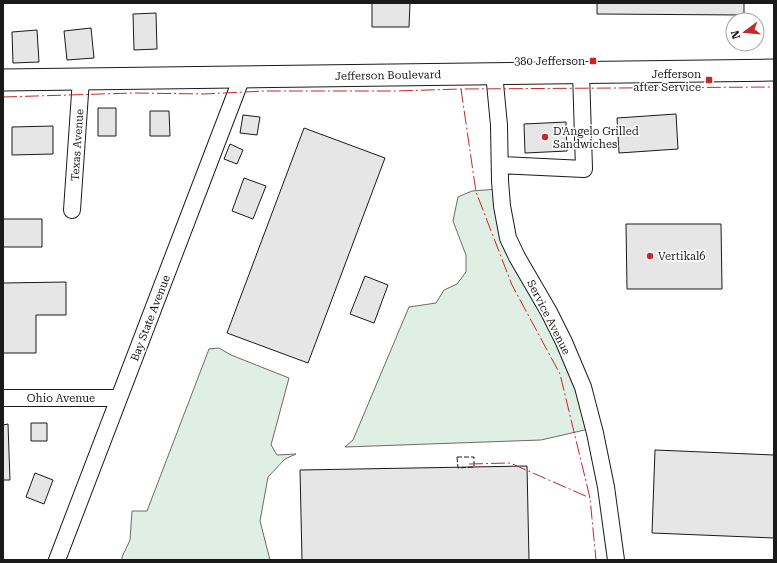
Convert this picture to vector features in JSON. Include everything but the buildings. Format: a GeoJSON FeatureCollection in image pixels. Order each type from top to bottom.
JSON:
{"type":"FeatureCollection","features":[{"type":"Feature","properties":{"kind":"main road","name":"Jefferson Boulevard"},"geometry":{"type":"LineString","coordinates":[[3,80],[774,70]]}},
{"type":"Feature","properties":{"kind":"street"},"geometry":{"type":"LineString","coordinates":[[500,165],[584,169],[581,72]]}},
{"type":"Feature","properties":{"kind":"street","name":"Service Avenue"},"geometry":{"type":"LineString","coordinates":[[494,74],[499,125],[502,206],[508,238],[564,342],[585,394],[606,487],[616,560]]}},
{"type":"Feature","properties":{"kind":"street","name":"Bay State Avenue"},"geometry":{"type":"LineString","coordinates":[[57,560],[242,77]]}},
{"type":"Feature","properties":{"kind":"street","name":"Texas Avenue"},"geometry":{"type":"LineString","coordinates":[[72,210],[81,79]]}},
{"type":"Feature","properties":{"kind":"street","name":"Ohio Avenue"},"geometry":{"type":"LineString","coordinates":[[3,398],[119,398]]}},
{"type":"Feature","properties":{"kind":"green space"},"geometry":{"type":"Polygon","coordinates":[[[498,189],[501,219],[563,345],[589,429],[541,440],[345,447],[353,440],[409,307],[436,303],[444,290],[457,284],[466,272],[466,255],[453,221],[458,197],[472,191],[498,189]]]}},
{"type":"Feature","properties":{"kind":"green space"},"geometry":{"type":"Polygon","coordinates":[[[219,348],[231,355],[289,378],[271,445],[277,455],[296,454],[285,459],[268,477],[260,521],[270,560],[122,560],[130,540],[132,511],[147,511],[209,349],[219,348]]]}},
{"type":"Feature","properties":{"kind":"fence"},"geometry":{"type":"LineString","coordinates":[[457,457],[474,457],[474,467],[458,468],[457,457]]}},
{"type":"Feature","properties":{"kind":"power"},"geometry":{"type":"LineString","coordinates":[[3,97],[134,93],[204,94],[265,91],[774,87]]}},
{"type":"Feature","properties":{"kind":"power"},"geometry":{"type":"LineString","coordinates":[[461,89],[476,192],[512,285],[560,374],[590,498],[596,560]]}},
{"type":"Feature","properties":{"kind":"power"},"geometry":{"type":"LineString","coordinates":[[469,464],[510,463],[590,498]]}},
{"type":"Feature","properties":{"kind":"place","name":"380 Jefferson"},"geometry":{"type":"Point","coordinates":[593,61]}},
{"type":"Feature","properties":{"kind":"place","name":"Jefferson after Service"},"geometry":{"type":"Point","coordinates":[709,80]}},
{"type":"Feature","properties":{"kind":"place","name":"D'Angelo Grilled Sandwiches"},"geometry":{"type":"Point","coordinates":[545,137]}},
{"type":"Feature","properties":{"kind":"place","name":"Vertikal6"},"geometry":{"type":"Point","coordinates":[650,256]}}]}
